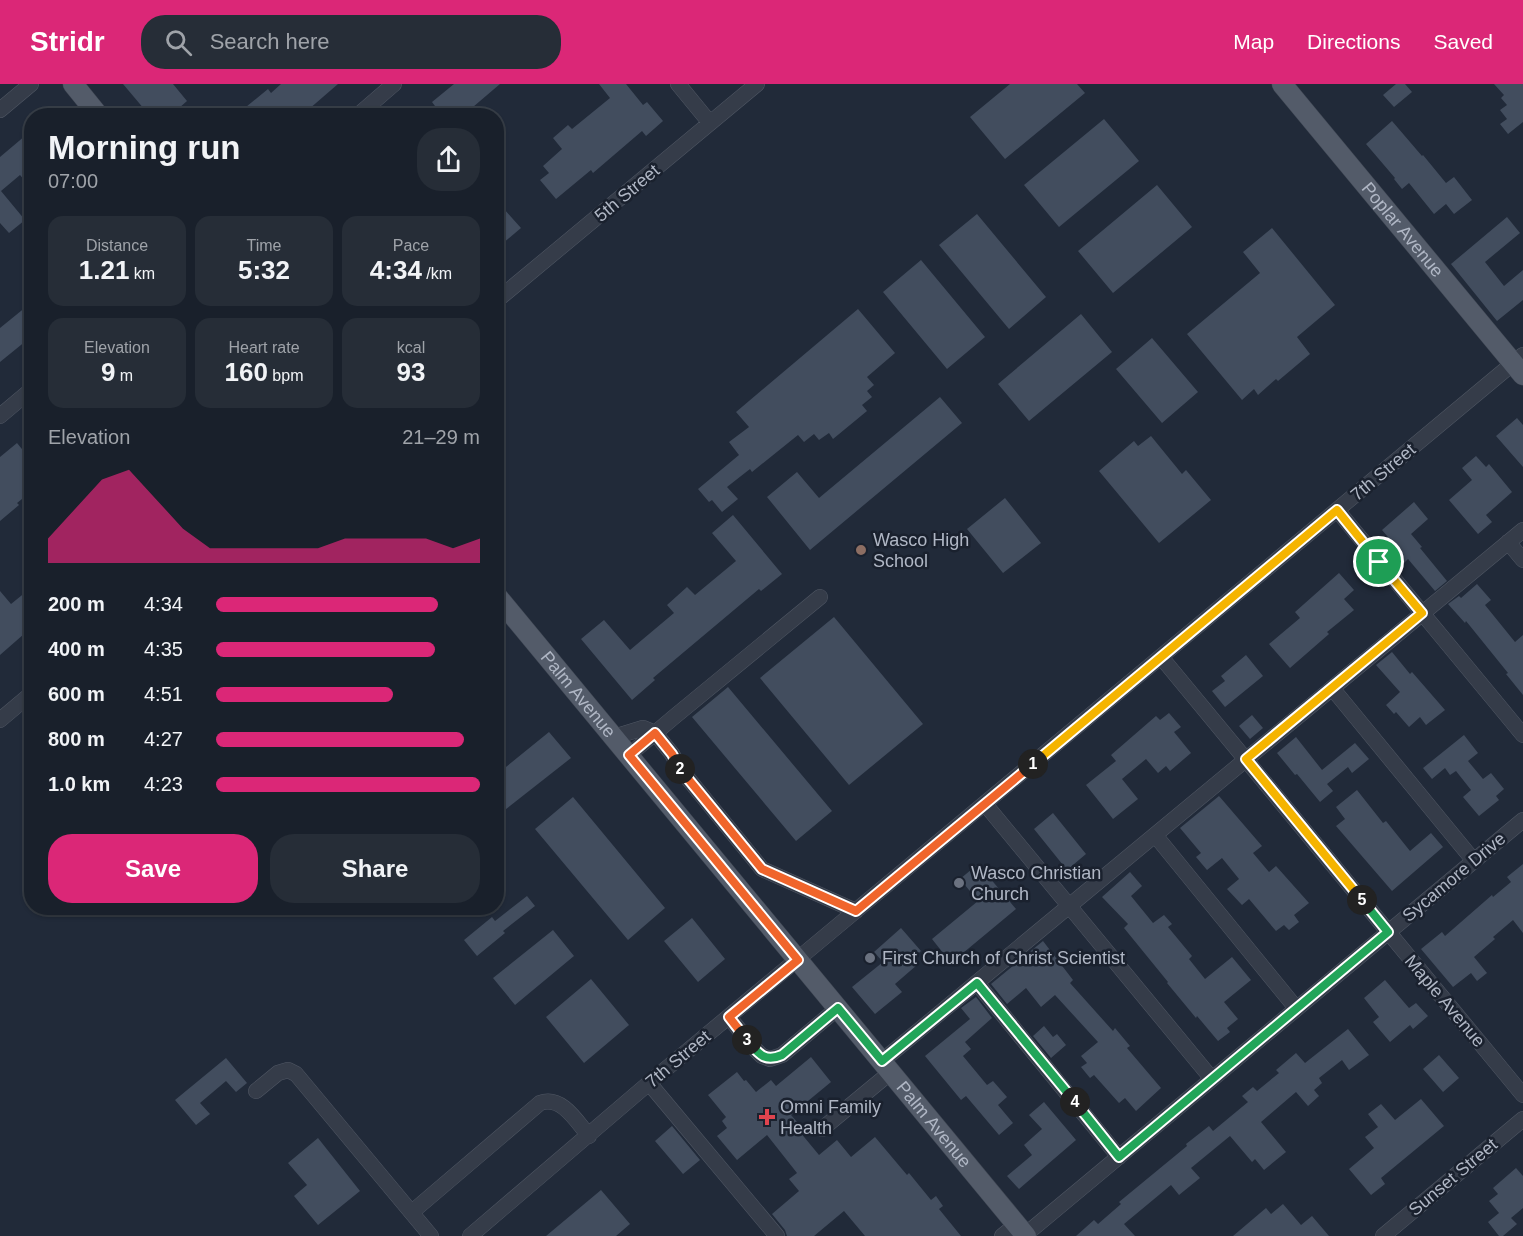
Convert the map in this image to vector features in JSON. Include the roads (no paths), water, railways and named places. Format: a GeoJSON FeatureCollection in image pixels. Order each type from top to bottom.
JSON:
{"type":"FeatureCollection","features":[{"type":"Feature","properties":{"kind":"main road"},"geometry":{"type":"LineString","coordinates":[[73,84],[92,108]]}},
{"type":"Feature","properties":{"kind":"main road","name":"Poplar Avenue"},"geometry":{"type":"LineString","coordinates":[[1282,84],[1520,364]]}},
{"type":"Feature","properties":{"kind":"main road","name":"Palm Avenue"},"geometry":{"type":"LineString","coordinates":[[504,605],[838,1008],[1018,1233]]}},
{"type":"Feature","properties":{"kind":"street"},"geometry":{"type":"LineString","coordinates":[[0,110],[31,84]]}},
{"type":"Feature","properties":{"kind":"street"},"geometry":{"type":"LineString","coordinates":[[366,108],[394,84]]}},
{"type":"Feature","properties":{"kind":"street"},"geometry":{"type":"LineString","coordinates":[[678,84],[710,123]]}},
{"type":"Feature","properties":{"kind":"street","name":"5th Street"},"geometry":{"type":"LineString","coordinates":[[504,294],[757,84]]}},
{"type":"Feature","properties":{"kind":"street","name":"7th Street"},"geometry":{"type":"LineString","coordinates":[[470,1236],[649,1083],[1337,510],[1520,364]]}},
{"type":"Feature","properties":{"kind":"street"},"geometry":{"type":"LineString","coordinates":[[0,416],[24,396]]}},
{"type":"Feature","properties":{"kind":"street"},"geometry":{"type":"LineString","coordinates":[[1337,510],[1523,735]]}},
{"type":"Feature","properties":{"kind":"street"},"geometry":{"type":"LineString","coordinates":[[822,1129],[977,983],[1523,530]]}},
{"type":"Feature","properties":{"kind":"street"},"geometry":{"type":"LineString","coordinates":[[1508,542],[1523,560]]}},
{"type":"Feature","properties":{"kind":"street"},"geometry":{"type":"LineString","coordinates":[[629,755],[820,597]]}},
{"type":"Feature","properties":{"kind":"street","name":"Maple Avenue"},"geometry":{"type":"LineString","coordinates":[[1161,657],[1523,1095]]}},
{"type":"Feature","properties":{"kind":"street"},"geometry":{"type":"LineString","coordinates":[[1332,688],[1474,861]]}},
{"type":"Feature","properties":{"kind":"street"},"geometry":{"type":"LineString","coordinates":[[0,720],[24,700]]}},
{"type":"Feature","properties":{"kind":"street"},"geometry":{"type":"LineString","coordinates":[[614,737],[643,728],[655,733],[672,754],[681,770],[762,869],[856,911]]}},
{"type":"Feature","properties":{"kind":"street"},"geometry":{"type":"LineString","coordinates":[[985,804],[1212,1079]]}},
{"type":"Feature","properties":{"kind":"street","name":"Sycamore Drive"},"geometry":{"type":"LineString","coordinates":[[1018,1233],[1119,1157],[1523,820]]}},
{"type":"Feature","properties":{"kind":"street"},"geometry":{"type":"LineString","coordinates":[[1155,835],[1296,1008]]}},
{"type":"Feature","properties":{"kind":"street"},"geometry":{"type":"LineString","coordinates":[[977,983],[1119,1157]]}},
{"type":"Feature","properties":{"kind":"street"},"geometry":{"type":"LineString","coordinates":[[729,1017],[753,1047],[762,1056],[770,1059],[782,1055],[838,1008]]}},
{"type":"Feature","properties":{"kind":"street"},"geometry":{"type":"LineString","coordinates":[[256,1091],[278,1073],[288,1070],[296,1074],[431,1236]]}},
{"type":"Feature","properties":{"kind":"street"},"geometry":{"type":"LineString","coordinates":[[649,1083],[777,1236]]}},
{"type":"Feature","properties":{"kind":"street"},"geometry":{"type":"LineString","coordinates":[[411,1212],[546,1100],[561,1105],[588,1136]]}},
{"type":"Feature","properties":{"kind":"street","name":"Sunset Street"},"geometry":{"type":"LineString","coordinates":[[1383,1236],[1523,1119]]}},
{"type":"Feature","properties":{"kind":"place","name":"Wasco High School"},"geometry":{"type":"Point","coordinates":[861,550]}},
{"type":"Feature","properties":{"kind":"place","name":"Wasco Christian Church"},"geometry":{"type":"Point","coordinates":[959,883]}},
{"type":"Feature","properties":{"kind":"place","name":"First Church of Christ Scientist"},"geometry":{"type":"Point","coordinates":[870,958]}},
{"type":"Feature","properties":{"kind":"place","name":"Omni Family Health"},"geometry":{"type":"Point","coordinates":[767,1117]}}]}
